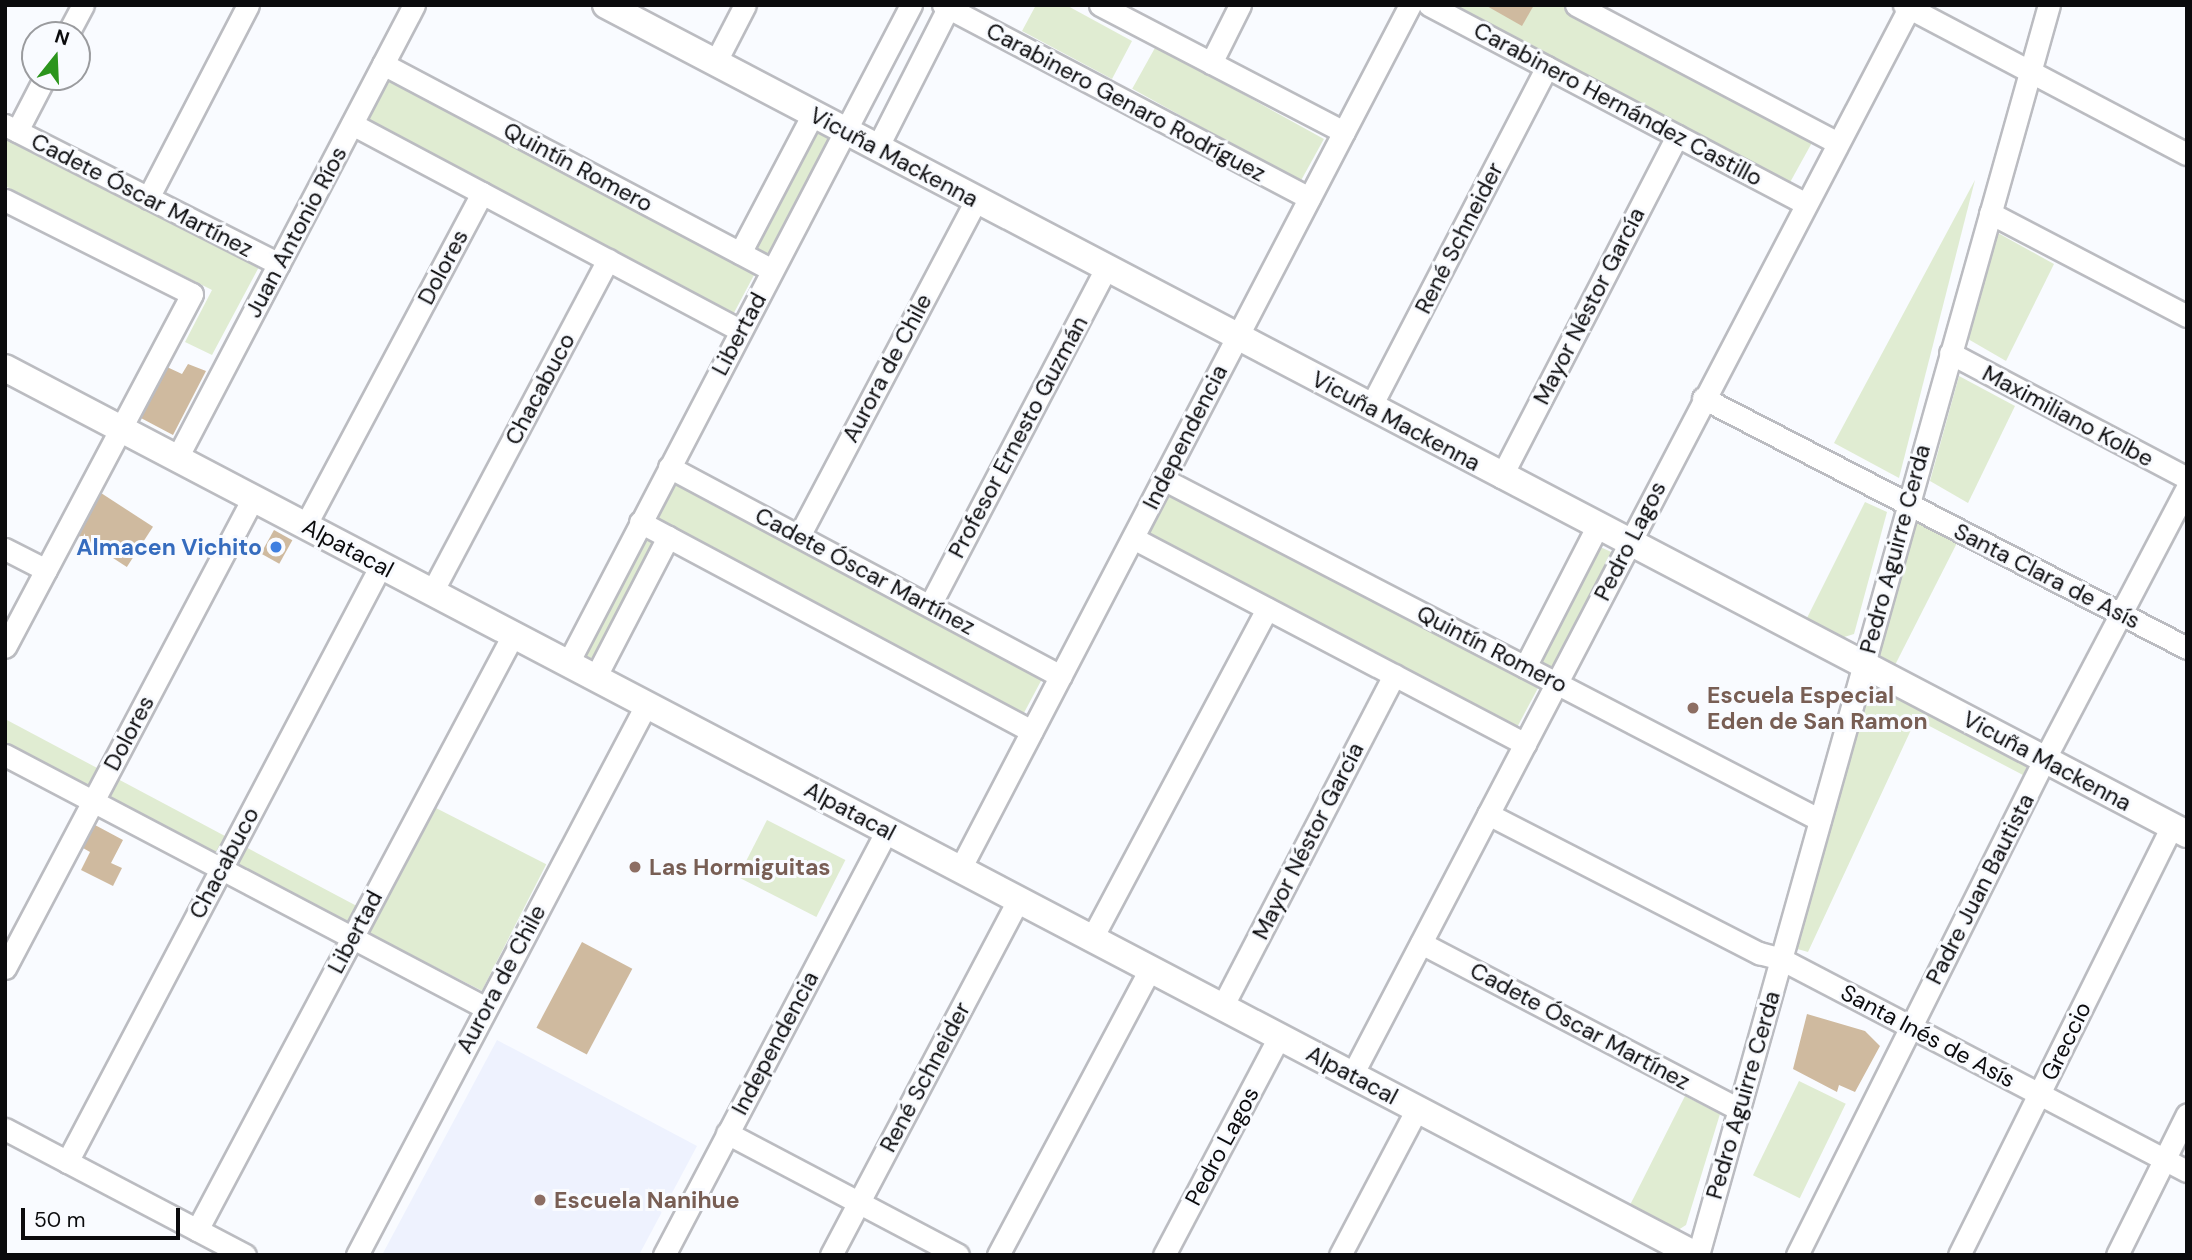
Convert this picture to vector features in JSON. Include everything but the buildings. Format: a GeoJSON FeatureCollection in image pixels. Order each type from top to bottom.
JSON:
{"type":"FeatureCollection","features":[{"type":"Feature","properties":{"kind":"main road","name":"Vicuña Mackenna"},"geometry":{"type":"LineString","coordinates":[[606,5],[1501,477],[2179,830]]}},
{"type":"Feature","properties":{"kind":"main road","name":"Alpatacal"},"geometry":{"type":"LineString","coordinates":[[5,368],[1696,1255]]}},
{"type":"Feature","properties":{"kind":"street"},"geometry":{"type":"LineString","coordinates":[[74,21],[83,5]]}},
{"type":"Feature","properties":{"kind":"street"},"geometry":{"type":"LineString","coordinates":[[148,198],[248,5]]}},
{"type":"Feature","properties":{"kind":"street","name":"Juan Antonio Ríos"},"geometry":{"type":"LineString","coordinates":[[177,458],[414,5]]}},
{"type":"Feature","properties":{"kind":"street"},"geometry":{"type":"LineString","coordinates":[[715,63],[745,5]]}},
{"type":"Feature","properties":{"kind":"street","name":"Libertad"},"geometry":{"type":"LineString","coordinates":[[568,663],[911,5]]}},
{"type":"Feature","properties":{"kind":"street"},"geometry":{"type":"LineString","coordinates":[[1100,5],[1344,132]]}},
{"type":"Feature","properties":{"kind":"street"},"geometry":{"type":"LineString","coordinates":[[1211,63],[1240,5]]}},
{"type":"Feature","properties":{"kind":"street","name":"Independencia"},"geometry":{"type":"LineString","coordinates":[[960,869],[1410,5]]}},
{"type":"Feature","properties":{"kind":"street","name":"Carabinero Hernández Castillo"},"geometry":{"type":"LineString","coordinates":[[1429,5],[1806,204]]}},
{"type":"Feature","properties":{"kind":"street"},"geometry":{"type":"LineString","coordinates":[[1576,5],[1838,143]]}},
{"type":"Feature","properties":{"kind":"street","name":"Pedro Aguirre Cerda"},"geometry":{"type":"LineString","coordinates":[[1696,1255],[2049,5]]}},
{"type":"Feature","properties":{"kind":"street"},"geometry":{"type":"LineString","coordinates":[[1907,6],[2187,154]]}},
{"type":"Feature","properties":{"kind":"street","name":"Pedro Lagos"},"geometry":{"type":"LineString","coordinates":[[1352,1075],[1907,6]]}},
{"type":"Feature","properties":{"kind":"street"},"geometry":{"type":"LineString","coordinates":[[877,148],[946,7]]}},
{"type":"Feature","properties":{"kind":"street","name":"Carabinero Genaro Rodríguez"},"geometry":{"type":"LineString","coordinates":[[946,7],[1309,198]]}},
{"type":"Feature","properties":{"kind":"street","name":"Quintín Romero"},"geometry":{"type":"LineString","coordinates":[[383,64],[772,270]]}},
{"type":"Feature","properties":{"kind":"street","name":"René Schneider"},"geometry":{"type":"LineString","coordinates":[[1370,408],[1547,67]]}},
{"type":"Feature","properties":{"kind":"street"},"geometry":{"type":"LineString","coordinates":[[11,128],[36,91]]}},
{"type":"Feature","properties":{"kind":"street"},"geometry":{"type":"LineString","coordinates":[[740,253],[813,114]]}},
{"type":"Feature","properties":{"kind":"street"},"geometry":{"type":"LineString","coordinates":[[352,124],[740,330]]}},
{"type":"Feature","properties":{"kind":"street","name":"Cadete Óscar Martínez"},"geometry":{"type":"LineString","coordinates":[[11,128],[279,264]]}},
{"type":"Feature","properties":{"kind":"street","name":"Mayor Néstor García"},"geometry":{"type":"LineString","coordinates":[[1501,477],[1677,136]]}},
{"type":"Feature","properties":{"kind":"street","name":"Dolores"},"geometry":{"type":"LineString","coordinates":[[305,526],[482,193]]}},
{"type":"Feature","properties":{"kind":"street"},"geometry":{"type":"LineString","coordinates":[[5,200],[192,294],[5,647]]}},
{"type":"Feature","properties":{"kind":"street","name":"Aurora de Chile"},"geometry":{"type":"LineString","coordinates":[[799,536],[975,200]]}},
{"type":"Feature","properties":{"kind":"street"},"geometry":{"type":"LineString","coordinates":[[1990,213],[2187,316]]}},
{"type":"Feature","properties":{"kind":"street","name":"Chacabuco"},"geometry":{"type":"LineString","coordinates":[[432,592],[608,260]]}},
{"type":"Feature","properties":{"kind":"street","name":"Profesor Ernesto Guzmán"},"geometry":{"type":"LineString","coordinates":[[930,605],[1106,269]]}},
{"type":"Feature","properties":{"kind":"street","name":"Maximiliano Kolbe"},"geometry":{"type":"LineString","coordinates":[[1950,353],[2187,478]]}},
{"type":"Feature","properties":{"kind":"street"},"geometry":{"type":"LineString","coordinates":[[1703,398],[1907,505]]}},
{"type":"Feature","properties":{"kind":"street","name":"Cadete Óscar Martínez"},"geometry":{"type":"LineString","coordinates":[[669,467],[1061,677]]}},
{"type":"Feature","properties":{"kind":"street","name":"Quintín Romero"},"geometry":{"type":"LineString","coordinates":[[1163,479],[1820,820]]}},
{"type":"Feature","properties":{"kind":"street","name":"Padre Juan Bautista"},"geometry":{"type":"LineString","coordinates":[[1797,1255],[2045,760],[2187,488]]}},
{"type":"Feature","properties":{"kind":"street","name":"Dolores"},"geometry":{"type":"LineString","coordinates":[[5,968],[253,498]]}},
{"type":"Feature","properties":{"kind":"street","name":"Santa Clara de Asís"},"geometry":{"type":"LineString","coordinates":[[1907,505],[2187,648]]}},
{"type":"Feature","properties":{"kind":"street"},"geometry":{"type":"LineString","coordinates":[[640,522],[1032,731]]}},
{"type":"Feature","properties":{"kind":"street","name":"Pedro Lagos"},"geometry":{"type":"LineString","coordinates":[[1525,667],[1597,527]]}},
{"type":"Feature","properties":{"kind":"street"},"geometry":{"type":"LineString","coordinates":[[595,678],[668,537]]}},
{"type":"Feature","properties":{"kind":"street"},"geometry":{"type":"LineString","coordinates":[[1133,538],[1525,744]]}},
{"type":"Feature","properties":{"kind":"street"},"geometry":{"type":"LineString","coordinates":[[5,549],[46,570]]}},
{"type":"Feature","properties":{"kind":"street","name":"Chacabuco"},"geometry":{"type":"LineString","coordinates":[[67,1161],[381,565]]}},
{"type":"Feature","properties":{"kind":"street"},"geometry":{"type":"LineString","coordinates":[[1092,938],[1268,609]]}},
{"type":"Feature","properties":{"kind":"street","name":"Libertad"},"geometry":{"type":"LineString","coordinates":[[197,1230],[513,635]]}},
{"type":"Feature","properties":{"kind":"street","name":"Mayor Néstor García"},"geometry":{"type":"LineString","coordinates":[[1222,1007],[1394,676]]}},
{"type":"Feature","properties":{"kind":"street","name":"Aurora de Chile"},"geometry":{"type":"LineString","coordinates":[[357,1255],[646,705]]}},
{"type":"Feature","properties":{"kind":"street"},"geometry":{"type":"LineString","coordinates":[[5,755],[486,1008]]}},
{"type":"Feature","properties":{"kind":"street","name":"Santa Inés de Asís"},"geometry":{"type":"LineString","coordinates":[[1488,814],[1759,953],[1781,959],[2187,1171]]}},
{"type":"Feature","properties":{"kind":"street","name":"Greccio"},"geometry":{"type":"LineString","coordinates":[[1959,1255],[2039,1094],[2179,830]]}},
{"type":"Feature","properties":{"kind":"street","name":"Independencia"},"geometry":{"type":"LineString","coordinates":[[663,1255],[887,831]]}},
{"type":"Feature","properties":{"kind":"street","name":"René Schneider"},"geometry":{"type":"LineString","coordinates":[[831,1255],[1018,900]]}},
{"type":"Feature","properties":{"kind":"street","name":"Cadete Óscar Martínez"},"geometry":{"type":"LineString","coordinates":[[1421,943],[1739,1109]]}},
{"type":"Feature","properties":{"kind":"street"},"geometry":{"type":"LineString","coordinates":[[998,1255],[1150,969]]}},
{"type":"Feature","properties":{"kind":"street","name":"Pedro Lagos"},"geometry":{"type":"LineString","coordinates":[[1164,1255],[1279,1037]]}},
{"type":"Feature","properties":{"kind":"street"},"geometry":{"type":"LineString","coordinates":[[1345,1253],[1417,1109]]}},
{"type":"Feature","properties":{"kind":"street"},"geometry":{"type":"LineString","coordinates":[[2117,1255],[2187,1114]]}},
{"type":"Feature","properties":{"kind":"street"},"geometry":{"type":"LineString","coordinates":[[5,1129],[240,1254]]}},
{"type":"Feature","properties":{"kind":"street"},"geometry":{"type":"LineString","coordinates":[[727,1133],[958,1255]]}},
{"type":"Feature","properties":{"kind":"shaded area","name":"Escuela Nanihue"},"geometry":{"type":"Polygon","coordinates":[[[497,1040],[697,1146],[639,1255],[382,1255],[497,1040]]]}},
{"type":"Feature","properties":{"kind":"green space"},"geometry":{"type":"Polygon","coordinates":[[[1036,5],[1066,5],[1132,41],[1112,79],[1022,31],[1036,5]]]}},
{"type":"Feature","properties":{"kind":"green space"},"geometry":{"type":"Polygon","coordinates":[[[1455,5],[1567,5],[1814,139],[1788,186],[1455,5]]]}},
{"type":"Feature","properties":{"kind":"green space"},"geometry":{"type":"Polygon","coordinates":[[[1156,46],[1324,139],[1300,182],[1132,89],[1156,46]]]}},
{"type":"Feature","properties":{"kind":"green space"},"geometry":{"type":"Polygon","coordinates":[[[383,74],[756,272],[732,317],[359,119],[383,74]]]}},
{"type":"Feature","properties":{"kind":"green space"},"geometry":{"type":"Polygon","coordinates":[[[813,128],[836,140],[771,262],[748,250],[813,128]]]}},
{"type":"Feature","properties":{"kind":"green space"},"geometry":{"type":"Polygon","coordinates":[[[5,139],[260,265],[212,355],[185,342],[212,290],[5,186],[5,139]]]}},
{"type":"Feature","properties":{"kind":"green space"},"geometry":{"type":"Polygon","coordinates":[[[1975,180],[1899,478],[1834,443],[1975,180]]]}},
{"type":"Feature","properties":{"kind":"green space"},"geometry":{"type":"Polygon","coordinates":[[[1998,233],[2054,264],[2006,361],[1968,339],[1998,233]]]}},
{"type":"Feature","properties":{"kind":"green space"},"geometry":{"type":"Polygon","coordinates":[[[1959,376],[2015,406],[1968,503],[1930,481],[1959,376]]]}},
{"type":"Feature","properties":{"kind":"green space"},"geometry":{"type":"Polygon","coordinates":[[[672,478],[1044,676],[1022,717],[650,519],[672,478]]]}},
{"type":"Feature","properties":{"kind":"green space"},"geometry":{"type":"Polygon","coordinates":[[[1171,490],[1539,686],[1516,730],[1148,534],[1171,490]]]}},
{"type":"Feature","properties":{"kind":"green space"},"geometry":{"type":"Polygon","coordinates":[[[1865,502],[1887,512],[1854,634],[1841,638],[1806,620],[1865,502]]]}},
{"type":"Feature","properties":{"kind":"green space"},"geometry":{"type":"Polygon","coordinates":[[[1914,519],[1958,541],[1894,667],[1877,658],[1914,519]]]}},
{"type":"Feature","properties":{"kind":"green space"},"geometry":{"type":"Polygon","coordinates":[[[641,532],[659,541],[595,666],[577,657],[641,532]]]}},
{"type":"Feature","properties":{"kind":"green space"},"geometry":{"type":"Polygon","coordinates":[[[1596,545],[1615,554],[1558,676],[1539,667],[1596,545]]]}},
{"type":"Feature","properties":{"kind":"green space"},"geometry":{"type":"Polygon","coordinates":[[[1874,680],[2028,764],[2023,775],[1916,719],[1808,952],[1794,948],[1868,686],[1874,680]]]}},
{"type":"Feature","properties":{"kind":"green space"},"geometry":{"type":"Polygon","coordinates":[[[5,719],[358,907],[345,932],[5,751],[5,719]]]}},
{"type":"Feature","properties":{"kind":"green space"},"geometry":{"type":"Polygon","coordinates":[[[434,807],[546,864],[482,991],[370,934],[434,807]]]}},
{"type":"Feature","properties":{"kind":"green space"},"geometry":{"type":"Polygon","coordinates":[[[767,820],[845,860],[816,917],[738,877],[767,820]]]}},
{"type":"Feature","properties":{"kind":"green space"},"geometry":{"type":"Polygon","coordinates":[[[1799,1081],[1846,1104],[1800,1198],[1753,1175],[1799,1081]]]}},
{"type":"Feature","properties":{"kind":"green space"},"geometry":{"type":"Polygon","coordinates":[[[1685,1096],[1720,1114],[1686,1225],[1675,1232],[1630,1205],[1685,1096]]]}},
{"type":"Feature","properties":{"kind":"place","name":"Almacen Vichito"},"geometry":{"type":"Point","coordinates":[276,547]}},
{"type":"Feature","properties":{"kind":"place","name":"Escuela Especial Eden de San Ramon"},"geometry":{"type":"Point","coordinates":[1693,708]}},
{"type":"Feature","properties":{"kind":"place","name":"Las Hormiguitas"},"geometry":{"type":"Point","coordinates":[635,867]}},
{"type":"Feature","properties":{"kind":"place","name":"Escuela Nanihue"},"geometry":{"type":"Point","coordinates":[540,1200]}}]}
